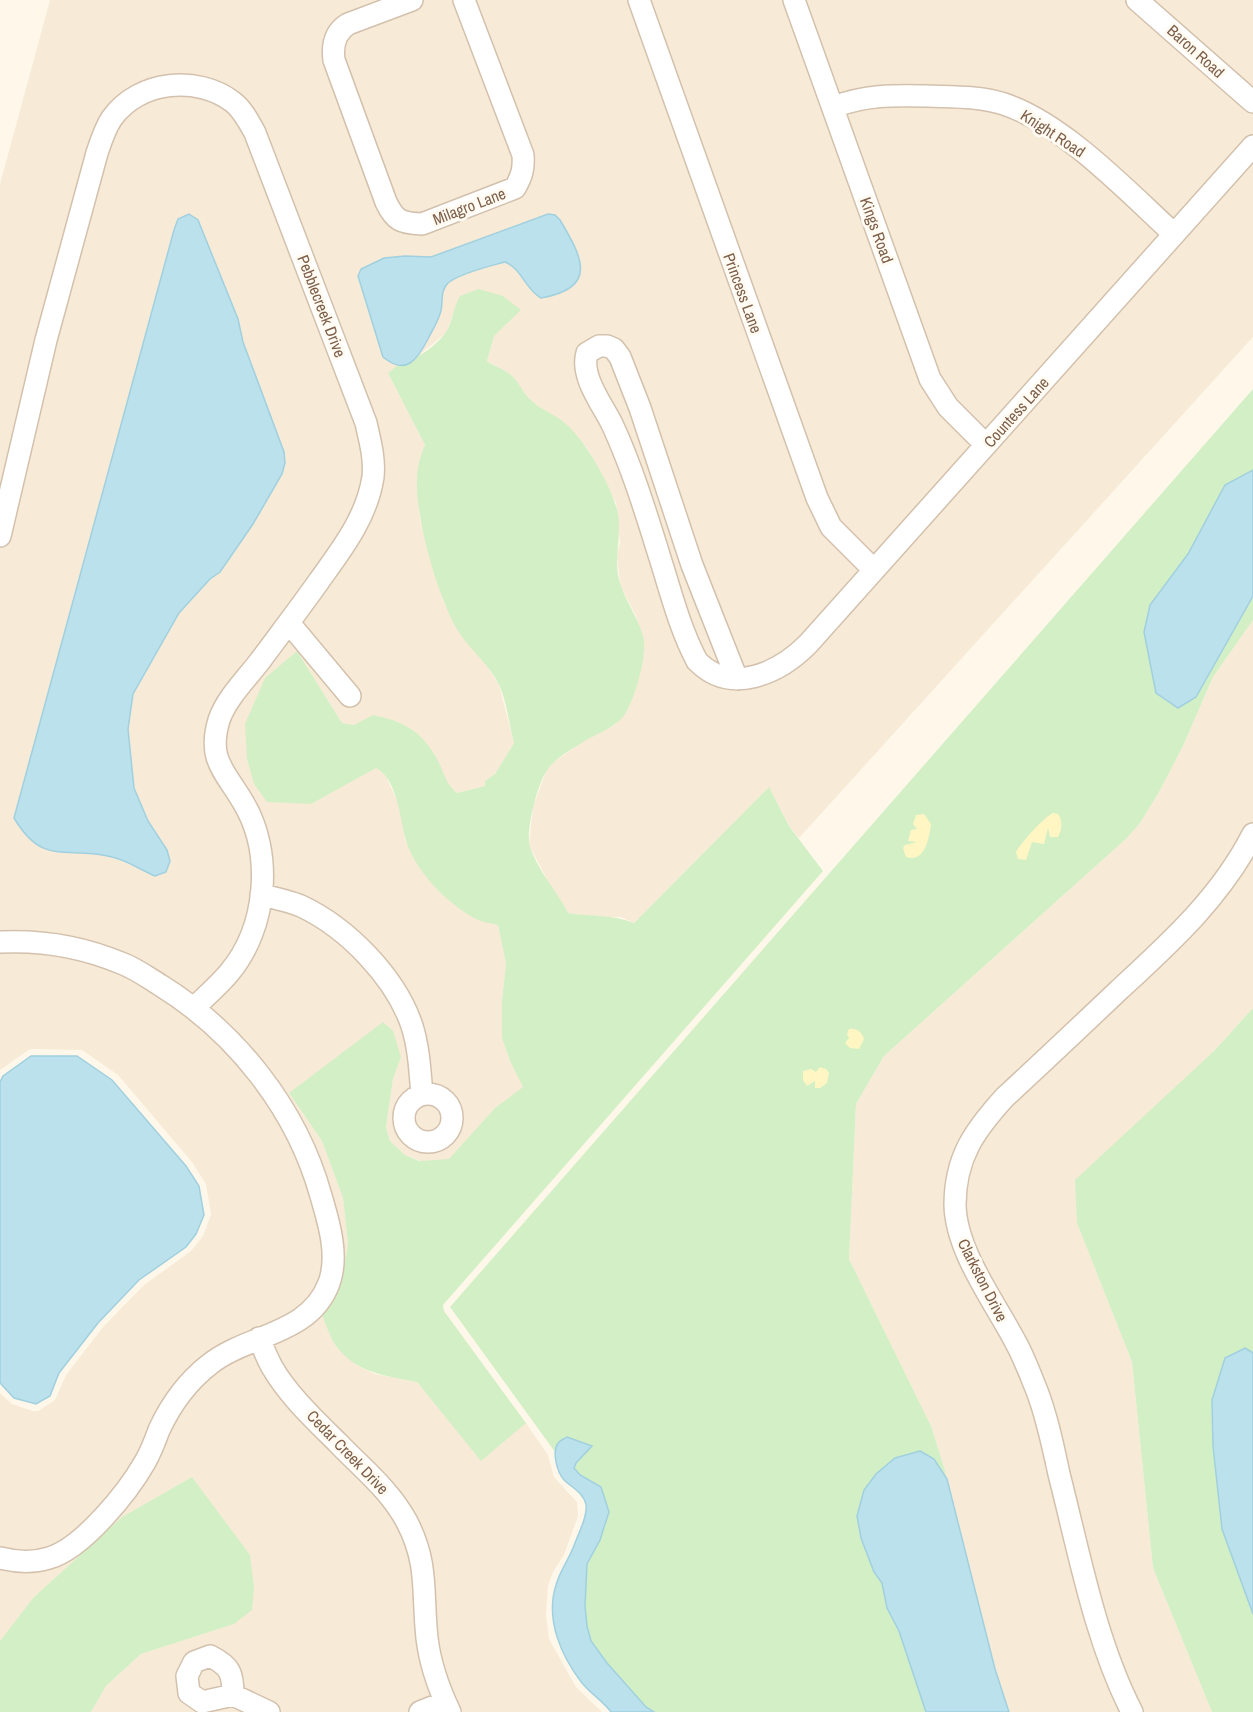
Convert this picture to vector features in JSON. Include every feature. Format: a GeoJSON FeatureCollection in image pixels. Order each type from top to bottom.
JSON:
{"type":"FeatureCollection","features":[{"type":"Feature","properties":{"kind":"street","name":"Milagro Lane"},"geometry":{"type":"LineString","coordinates":[[412,0],[348,24],[340,29],[333,48],[334,60],[386,202],[393,216],[407,224],[422,224],[515,188],[522,177],[523,155],[464,0]]}},
{"type":"Feature","properties":{"kind":"street","name":"Princess Lane"},"geometry":{"type":"LineString","coordinates":[[639,0],[820,506],[836,533],[873,570]]}},
{"type":"Feature","properties":{"kind":"street","name":"Kings Road"},"geometry":{"type":"LineString","coordinates":[[794,0],[930,379],[948,406],[986,445]]}},
{"type":"Feature","properties":{"kind":"street","name":"Baron Road"},"geometry":{"type":"LineString","coordinates":[[1137,0],[1253,102]]}},
{"type":"Feature","properties":{"kind":"street","name":"Pebblecreek Drive"},"geometry":{"type":"LineString","coordinates":[[0,536],[46,340],[104,134],[112,118],[141,94],[166,86],[206,87],[235,104],[255,133],[366,423],[373,454],[373,476],[355,529],[289,623],[222,711],[214,746],[217,761],[223,774],[243,802],[255,828],[263,867],[261,895],[251,938],[230,972],[194,1008]]}},
{"type":"Feature","properties":{"kind":"street","name":"Knight Road"},"geometry":{"type":"LineString","coordinates":[[833,107],[868,96],[899,95],[979,99],[1002,103],[1023,111],[1081,149],[1174,234]]}},
{"type":"Feature","properties":{"kind":"street","name":"Countess Lane"},"geometry":{"type":"LineString","coordinates":[[737,679],[754,677],[772,671],[800,652],[1253,146]]}},
{"type":"Feature","properties":{"kind":"street"},"geometry":{"type":"LineString","coordinates":[[599,346],[614,349],[620,357],[692,564],[737,679],[717,675],[704,668],[692,651],[674,604],[631,471],[584,363],[587,353],[599,346]]}},
{"type":"Feature","properties":{"kind":"street"},"geometry":{"type":"LineString","coordinates":[[289,623],[350,696]]}},
{"type":"Feature","properties":{"kind":"street","name":"Clarkston Drive"},"geometry":{"type":"LineString","coordinates":[[1132,1712],[1114,1671],[1098,1621],[1044,1410],[1017,1344],[961,1240],[955,1206],[956,1189],[965,1153],[981,1123],[1005,1097],[1209,902],[1232,872],[1253,834]]}},
{"type":"Feature","properties":{"kind":"street"},"geometry":{"type":"LineString","coordinates":[[261,895],[301,906],[317,916],[358,947],[391,983],[402,1001],[412,1028],[418,1052],[422,1095]]}},
{"type":"Feature","properties":{"kind":"street"},"geometry":{"type":"LineString","coordinates":[[0,942],[45,943],[78,949],[135,969],[194,1008],[243,1054],[273,1093],[291,1122],[318,1183],[330,1232],[333,1265],[330,1281],[323,1296],[301,1320],[226,1353],[212,1362],[186,1387],[167,1413],[146,1461],[136,1476],[114,1504],[78,1542],[49,1558],[31,1562],[0,1558]]}},
{"type":"Feature","properties":{"kind":"street","name":"Cedar Creek Drive"},"geometry":{"type":"LineString","coordinates":[[259,1338],[280,1380],[335,1440],[377,1479],[407,1521],[420,1554],[424,1572],[427,1639],[434,1671],[448,1707]]}},
{"type":"Feature","properties":{"kind":"street"},"geometry":{"type":"LineString","coordinates":[[233,1695],[269,1712]]}},
{"type":"Feature","properties":{"kind":"street"},"geometry":{"type":"LineString","coordinates":[[420,1712],[448,1707]]}},
{"type":"Feature","properties":{"kind":"shaded area"},"geometry":{"type":"Polygon","coordinates":[[[50,0],[1253,0],[1253,337],[799,838],[789,826],[769,787],[634,923],[621,917],[594,917],[568,913],[529,845],[533,807],[546,771],[554,762],[585,740],[615,725],[641,665],[644,650],[636,616],[620,585],[617,555],[620,543],[616,503],[587,448],[567,425],[532,402],[512,375],[487,361],[494,336],[520,310],[460,296],[446,333],[419,355],[388,373],[425,445],[417,481],[420,520],[443,601],[460,634],[485,663],[499,685],[514,743],[495,774],[486,781],[485,786],[457,793],[448,785],[434,754],[354,725],[342,723],[297,651],[311,804],[376,767],[384,772],[401,809],[405,840],[452,902],[477,919],[498,925],[506,964],[502,1000],[502,1038],[510,1061],[524,1087],[495,1108],[449,1160],[420,1161],[405,1155],[390,1141],[386,1127],[393,1079],[401,1056],[289,1093],[322,1141],[343,1198],[348,1244],[341,1283],[321,1312],[356,1365],[375,1374],[417,1382],[481,1460],[526,1423],[548,1455],[554,1477],[577,1502],[578,1516],[564,1555],[548,1585],[546,1614],[549,1639],[576,1687],[602,1712],[91,1712],[106,1686],[141,1654],[234,1624],[192,1477],[122,1517],[34,1597],[0,1643],[0,1393],[12,1404],[33,1411],[38,1411],[55,1400],[66,1375],[103,1327],[144,1285],[191,1251],[203,1236],[211,1215],[206,1184],[192,1162],[118,1075],[82,1050],[30,1049],[0,1070],[0,184],[50,0]],[[189,214],[112,857],[155,876],[166,871],[170,861],[167,850],[148,821],[134,788],[128,729],[133,694],[179,613],[210,579],[220,572],[243,342],[238,319],[198,220],[189,214]]]}},
{"type":"Feature","properties":{"kind":"shaded area"},"geometry":{"type":"Polygon","coordinates":[[[1253,620],[1253,1008],[1214,1051],[1077,1223],[1132,1362],[1153,1568],[1212,1712],[1009,1712],[995,1669],[944,1467],[931,1426],[849,1259],[856,1104],[884,1056],[1127,838],[1140,823],[1183,746],[1213,677],[1253,620]]]}},
{"type":"Feature","properties":{"kind":"green space"},"geometry":{"type":"Polygon","coordinates":[[[479,289],[503,296],[521,310],[494,336],[487,361],[510,374],[530,399],[563,422],[574,433],[605,479],[618,514],[618,577],[641,629],[644,644],[640,676],[625,714],[610,727],[559,758],[551,765],[540,784],[533,807],[529,840],[533,856],[543,873],[568,913],[610,917],[634,923],[769,787],[789,826],[823,871],[443,1305],[444,1311],[526,1423],[481,1461],[417,1382],[371,1372],[351,1361],[334,1343],[321,1312],[341,1283],[348,1244],[343,1198],[322,1141],[289,1093],[383,1022],[393,1031],[401,1057],[393,1079],[386,1127],[390,1141],[405,1155],[419,1161],[449,1159],[495,1108],[523,1087],[502,1038],[502,1000],[506,964],[498,925],[478,920],[465,912],[443,895],[423,873],[409,849],[393,789],[383,773],[376,768],[311,804],[267,802],[254,784],[247,759],[245,724],[265,678],[297,651],[342,723],[354,725],[373,715],[408,727],[428,745],[449,784],[457,793],[485,786],[485,781],[495,774],[514,743],[499,685],[491,671],[460,634],[444,602],[424,537],[417,496],[420,458],[425,445],[388,373],[403,361],[421,355],[438,341],[448,328],[460,296],[479,289]]]}},
{"type":"Feature","properties":{"kind":"green space"},"geometry":{"type":"Polygon","coordinates":[[[1253,389],[1253,620],[1213,677],[1183,746],[1159,792],[1140,823],[1127,838],[884,1056],[856,1104],[849,1259],[931,1426],[944,1467],[995,1669],[1009,1712],[654,1712],[646,1707],[607,1663],[591,1641],[587,1626],[585,1606],[587,1564],[606,1525],[601,1487],[580,1475],[574,1468],[592,1446],[567,1437],[558,1443],[555,1452],[450,1307],[1253,389]]]}},
{"type":"Feature","properties":{"kind":"green space"},"geometry":{"type":"Polygon","coordinates":[[[1253,1008],[1253,1712],[1212,1712],[1153,1568],[1132,1362],[1077,1223],[1075,1180],[1214,1051],[1253,1008]]]}},
{"type":"Feature","properties":{"kind":"green space"},"geometry":{"type":"Polygon","coordinates":[[[192,1477],[250,1555],[254,1587],[252,1610],[234,1624],[141,1654],[106,1686],[91,1712],[0,1712],[0,1641],[34,1597],[122,1517],[192,1477]]]}},
{"type":"Feature","properties":{"kind":"sand"},"geometry":{"type":"Polygon","coordinates":[[[1053,813],[1058,814],[1061,820],[1058,837],[1050,837],[1048,828],[1044,844],[1032,842],[1026,860],[1018,859],[1016,852],[1028,836],[1053,813]]]}},
{"type":"Feature","properties":{"kind":"sand"},"geometry":{"type":"Polygon","coordinates":[[[924,814],[931,824],[925,848],[918,856],[906,857],[903,848],[905,845],[917,842],[908,841],[911,830],[917,829],[913,824],[916,815],[924,814]]]}},
{"type":"Feature","properties":{"kind":"sand"},"geometry":{"type":"Polygon","coordinates":[[[849,1029],[860,1032],[864,1039],[859,1049],[850,1048],[845,1043],[849,1038],[847,1034],[849,1029]]]}},
{"type":"Feature","properties":{"kind":"sand"},"geometry":{"type":"Polygon","coordinates":[[[820,1067],[829,1073],[827,1083],[820,1088],[815,1088],[815,1081],[807,1086],[803,1080],[803,1071],[811,1069],[816,1072],[820,1067]]]}},
{"type":"Feature","properties":{"kind":"water"},"geometry":{"type":"Polygon","coordinates":[[[189,214],[198,220],[238,319],[243,342],[284,452],[285,463],[282,474],[253,524],[220,572],[210,579],[179,613],[133,694],[128,729],[134,788],[148,821],[167,850],[170,861],[166,872],[155,876],[112,857],[46,849],[25,834],[14,818],[174,230],[178,219],[189,214]]]}},
{"type":"Feature","properties":{"kind":"water"},"geometry":{"type":"Polygon","coordinates":[[[548,214],[555,215],[560,220],[579,258],[578,279],[572,287],[541,298],[531,290],[516,269],[505,262],[467,273],[453,279],[445,287],[439,317],[424,347],[415,359],[410,363],[398,365],[383,357],[358,276],[361,269],[384,258],[431,257],[548,214]]]}},
{"type":"Feature","properties":{"kind":"water"},"geometry":{"type":"Polygon","coordinates":[[[1253,470],[1253,596],[1196,697],[1178,708],[1156,693],[1144,632],[1150,605],[1188,554],[1225,485],[1253,470]]]}},
{"type":"Feature","properties":{"kind":"water"},"geometry":{"type":"Polygon","coordinates":[[[31,1056],[77,1056],[112,1080],[186,1166],[199,1186],[204,1215],[196,1234],[186,1247],[139,1280],[98,1323],[59,1373],[50,1396],[36,1404],[14,1398],[0,1383],[0,1082],[3,1076],[31,1056]]]}},
{"type":"Feature","properties":{"kind":"water"},"geometry":{"type":"Polygon","coordinates":[[[1245,1348],[1253,1353],[1253,1614],[1222,1529],[1213,1446],[1212,1400],[1225,1358],[1245,1348]]]}},
{"type":"Feature","properties":{"kind":"water"},"geometry":{"type":"Polygon","coordinates":[[[567,1437],[592,1446],[574,1468],[580,1475],[601,1487],[609,1512],[600,1540],[587,1564],[585,1606],[591,1641],[646,1707],[654,1712],[611,1712],[574,1672],[557,1637],[552,1611],[553,1598],[560,1574],[581,1529],[586,1508],[583,1497],[565,1481],[557,1468],[555,1451],[560,1441],[567,1437]]]}},
{"type":"Feature","properties":{"kind":"water"},"geometry":{"type":"Polygon","coordinates":[[[920,1451],[934,1459],[947,1479],[995,1669],[1009,1712],[926,1712],[899,1631],[887,1608],[882,1583],[874,1572],[861,1538],[857,1516],[864,1490],[876,1474],[895,1458],[920,1451]]]}}]}
